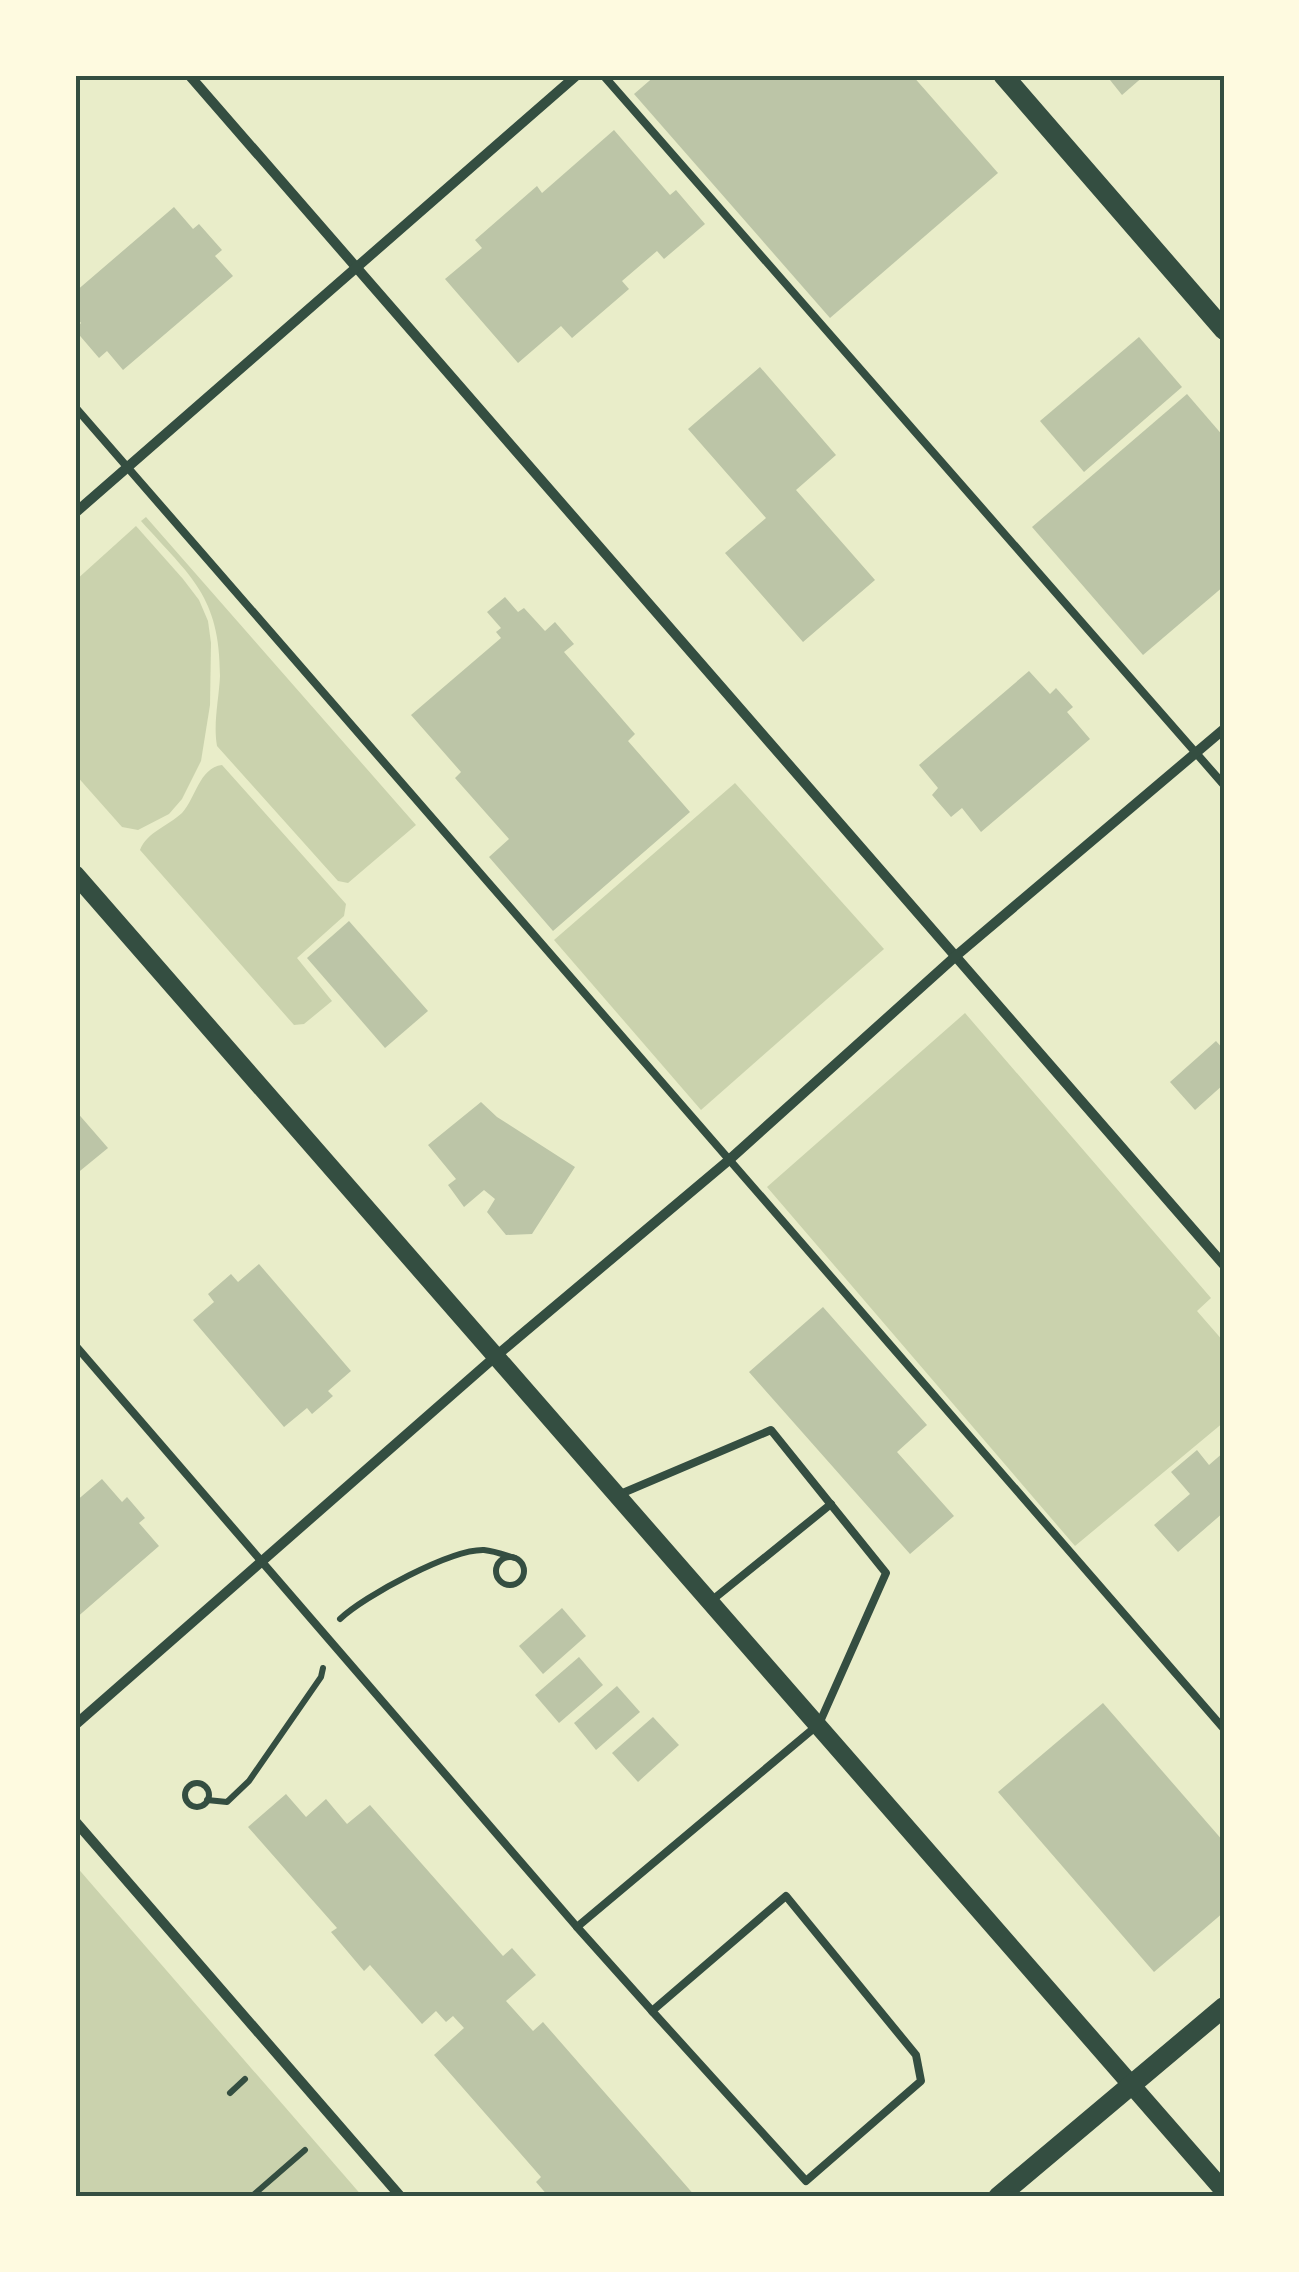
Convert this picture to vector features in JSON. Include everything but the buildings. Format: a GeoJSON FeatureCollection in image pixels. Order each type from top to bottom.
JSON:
{"type":"FeatureCollection","features":[{"type":"Feature","properties":{"kind":"main road"},"geometry":{"type":"LineString","coordinates":[[1003,75],[1224,330]]}},
{"type":"Feature","properties":{"kind":"main road"},"geometry":{"type":"LineString","coordinates":[[998,2197],[1224,2007]]}},
{"type":"Feature","properties":{"kind":"street"},"geometry":{"type":"LineString","coordinates":[[188,75],[1224,1265]]}},
{"type":"Feature","properties":{"kind":"street"},"geometry":{"type":"LineString","coordinates":[[75,514],[578,75]]}},
{"type":"Feature","properties":{"kind":"street"},"geometry":{"type":"LineString","coordinates":[[75,1725],[496,1356],[729,1160],[957,955],[1224,729]]}},
{"type":"Feature","properties":{"kind":"street"},"geometry":{"type":"LineString","coordinates":[[75,874],[1224,2191]]}},
{"type":"Feature","properties":{"kind":"street"},"geometry":{"type":"LineString","coordinates":[[75,1822],[401,2197]]}},
{"type":"Feature","properties":{"kind":"lane"},"geometry":{"type":"LineString","coordinates":[[603,75],[1224,784]]}},
{"type":"Feature","properties":{"kind":"lane"},"geometry":{"type":"LineString","coordinates":[[75,408],[1224,1729]]}},
{"type":"Feature","properties":{"kind":"lane"},"geometry":{"type":"LineString","coordinates":[[75,1344],[577,1927],[653,2012],[806,2182],[921,2081],[916,2054],[786,1896],[653,2012]]}},
{"type":"Feature","properties":{"kind":"lane"},"geometry":{"type":"LineString","coordinates":[[577,1927],[819,1724],[886,1573],[771,1430],[618,1495]]}},
{"type":"Feature","properties":{"kind":"lane"},"geometry":{"type":"LineString","coordinates":[[711,1601],[831,1504]]}},
{"type":"Feature","properties":{"kind":"path"},"geometry":{"type":"LineString","coordinates":[[516,1558],[522,1564],[523,1577],[516,1584],[508,1584],[500,1580],[497,1567],[502,1560],[516,1558]]}},
{"type":"Feature","properties":{"kind":"path"},"geometry":{"type":"LineString","coordinates":[[230,2093],[245,2079]]}},
{"type":"Feature","properties":{"kind":"path"},"geometry":{"type":"LineString","coordinates":[[251,2197],[306,2150]]}},
{"type":"Feature","properties":{"kind":"green space"},"geometry":{"type":"Polygon","coordinates":[[[146,517],[416,825],[348,883],[338,881],[217,746],[220,676],[215,626],[188,574],[141,521],[146,517]]]}},
{"type":"Feature","properties":{"kind":"green space"},"geometry":{"type":"Polygon","coordinates":[[[136,526],[199,600],[208,621],[211,643],[210,705],[201,761],[182,799],[169,814],[138,830],[122,827],[75,774],[75,581],[136,526]]]}},
{"type":"Feature","properties":{"kind":"green space"},"geometry":{"type":"Polygon","coordinates":[[[222,765],[346,904],[344,916],[297,958],[332,1001],[304,1024],[294,1025],[140,850],[153,834],[182,813],[208,772],[222,765]]]}},
{"type":"Feature","properties":{"kind":"green space"},"geometry":{"type":"Polygon","coordinates":[[[735,783],[884,949],[701,1110],[554,940],[735,783]]]}},
{"type":"Feature","properties":{"kind":"green space"},"geometry":{"type":"Polygon","coordinates":[[[965,1013],[1211,1298],[1197,1311],[1224,1342],[1224,1422],[1075,1546],[767,1187],[965,1013]]]}},
{"type":"Feature","properties":{"kind":"green space"},"geometry":{"type":"Polygon","coordinates":[[[75,1865],[363,2197],[75,2197],[75,1865]]]}}]}
